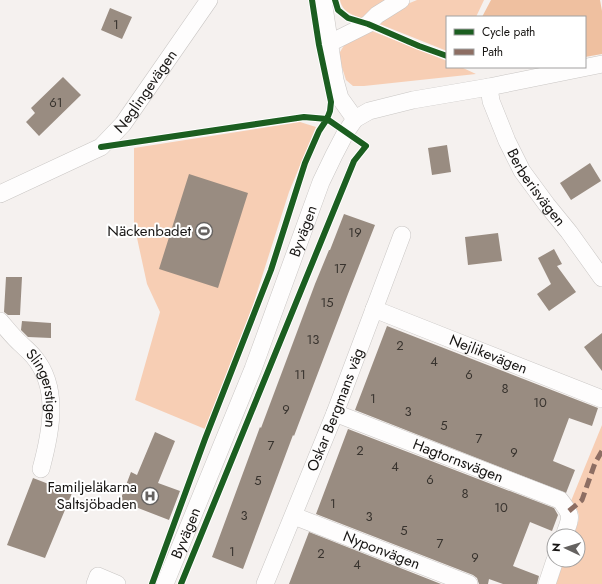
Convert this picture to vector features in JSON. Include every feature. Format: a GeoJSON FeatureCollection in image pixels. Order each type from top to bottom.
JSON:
{"type":"FeatureCollection","features":[{"type":"Feature","properties":{"kind":"street","name":"Neglingevägen"},"geometry":{"type":"LineString","coordinates":[[0,194],[101,147],[123,124],[209,0]]}},
{"type":"Feature","properties":{"kind":"street"},"geometry":{"type":"LineString","coordinates":[[323,0],[340,98],[355,119],[368,111],[390,104],[489,87],[582,68]]}},
{"type":"Feature","properties":{"kind":"street"},"geometry":{"type":"LineString","coordinates":[[330,43],[368,24],[377,15],[400,0]]}},
{"type":"Feature","properties":{"kind":"street"},"geometry":{"type":"LineString","coordinates":[[586,67],[602,64]]}},
{"type":"Feature","properties":{"kind":"street","name":"Berberisvägen"},"geometry":{"type":"LineString","coordinates":[[489,87],[491,101],[507,141],[522,171],[602,278]]}},
{"type":"Feature","properties":{"kind":"street","name":"Byvägen"},"geometry":{"type":"LineString","coordinates":[[167,583],[253,370],[321,182],[334,155],[355,119]]}},
{"type":"Feature","properties":{"kind":"street","name":"Oskar Bergmans väg"},"geometry":{"type":"LineString","coordinates":[[265,584],[335,413],[402,235]]}},
{"type":"Feature","properties":{"kind":"street","name":"Nejlikevägen"},"geometry":{"type":"LineString","coordinates":[[374,309],[602,399]]}},
{"type":"Feature","properties":{"kind":"street","name":"Slingerstigen"},"geometry":{"type":"LineString","coordinates":[[0,321],[20,344],[34,356],[45,372],[52,405],[47,448],[41,468]]}},
{"type":"Feature","properties":{"kind":"street","name":"Hagtornsvägen"},"geometry":{"type":"LineString","coordinates":[[335,413],[560,500],[569,512],[570,520],[567,528]]}},
{"type":"Feature","properties":{"kind":"street","name":"Nyponvägen"},"geometry":{"type":"LineString","coordinates":[[294,516],[469,584]]}},
{"type":"Feature","properties":{"kind":"street"},"geometry":{"type":"LineString","coordinates":[[547,584],[552,568]]}},
{"type":"Feature","properties":{"kind":"street"},"geometry":{"type":"LineString","coordinates":[[95,584],[98,576],[117,584]]}},
{"type":"Feature","properties":{"kind":"shaded area"},"geometry":{"type":"Polygon","coordinates":[[[340,0],[388,0],[363,19],[346,10],[341,4],[340,0]]]}},
{"type":"Feature","properties":{"kind":"shaded area"},"geometry":{"type":"Polygon","coordinates":[[[417,0],[484,0],[476,16],[446,16],[446,51],[377,23],[400,7],[417,0]]]}},
{"type":"Feature","properties":{"kind":"shaded area"},"geometry":{"type":"Polygon","coordinates":[[[491,0],[600,0],[602,11],[602,54],[586,57],[586,16],[483,16],[491,0]]]}},
{"type":"Feature","properties":{"kind":"shaded area"},"geometry":{"type":"Polygon","coordinates":[[[367,29],[446,61],[446,68],[463,68],[476,74],[353,86],[346,80],[339,58],[340,52],[346,42],[367,29]]]}},
{"type":"Feature","properties":{"kind":"shaded area"},"geometry":{"type":"Polygon","coordinates":[[[300,122],[316,127],[289,192],[252,308],[205,429],[135,400],[160,312],[147,284],[134,224],[134,148],[300,122]]]}},
{"type":"Feature","properties":{"kind":"shaded area"},"geometry":{"type":"Polygon","coordinates":[[[602,425],[602,584],[554,584],[561,568],[586,568],[586,528],[576,528],[579,518],[577,510],[571,501],[602,425]]]}},
{"type":"Feature","properties":{"kind":"building"},"geometry":{"type":"Polygon","coordinates":[[[110,8],[132,17],[122,39],[101,30],[110,8]]]}},
{"type":"Feature","properties":{"kind":"building"},"geometry":{"type":"Polygon","coordinates":[[[63,77],[81,95],[39,136],[26,122],[35,113],[31,108],[63,77]]]}},
{"type":"Feature","properties":{"kind":"building"},"geometry":{"type":"Polygon","coordinates":[[[447,145],[451,172],[432,175],[428,148],[447,145]]]}},
{"type":"Feature","properties":{"kind":"building"},"geometry":{"type":"Polygon","coordinates":[[[590,163],[601,181],[571,200],[560,183],[590,163]]]}},
{"type":"Feature","properties":{"kind":"building","name":"Näckenbadet"},"geometry":{"type":"Polygon","coordinates":[[[189,174],[248,193],[218,288],[159,269],[189,174]]]}},
{"type":"Feature","properties":{"kind":"building"},"geometry":{"type":"Polygon","coordinates":[[[344,214],[375,225],[294,436],[293,435],[243,569],[212,557],[315,284],[344,214]]]}},
{"type":"Feature","properties":{"kind":"building"},"geometry":{"type":"Polygon","coordinates":[[[498,233],[502,261],[468,265],[465,237],[498,233]]]}},
{"type":"Feature","properties":{"kind":"building"},"geometry":{"type":"Polygon","coordinates":[[[554,249],[562,264],[557,266],[576,292],[549,311],[537,294],[551,284],[538,258],[554,249]]]}},
{"type":"Feature","properties":{"kind":"building"},"geometry":{"type":"Polygon","coordinates":[[[6,277],[22,277],[20,315],[8,315],[4,312],[6,277]]]}},
{"type":"Feature","properties":{"kind":"building"},"geometry":{"type":"Polygon","coordinates":[[[22,321],[51,323],[51,338],[28,337],[21,330],[22,321]]]}},
{"type":"Feature","properties":{"kind":"building"},"geometry":{"type":"Polygon","coordinates":[[[387,326],[598,408],[592,426],[569,418],[553,461],[575,470],[566,493],[355,410],[387,326]]]}},
{"type":"Feature","properties":{"kind":"building"},"geometry":{"type":"Polygon","coordinates":[[[602,333],[602,371],[584,347],[602,333]]]}},
{"type":"Feature","properties":{"kind":"building"},"geometry":{"type":"Polygon","coordinates":[[[348,429],[554,508],[558,515],[553,528],[546,529],[530,522],[513,566],[539,576],[537,584],[503,584],[489,579],[488,584],[479,584],[477,578],[473,575],[316,514],[348,429]]]}},
{"type":"Feature","properties":{"kind":"building","name":"Familjeläkarna Saltsjöbaden"},"geometry":{"type":"Polygon","coordinates":[[[155,432],[175,441],[158,483],[180,491],[169,520],[120,501],[131,472],[137,475],[155,432]]]}},
{"type":"Feature","properties":{"kind":"building"},"geometry":{"type":"Polygon","coordinates":[[[33,478],[72,493],[45,558],[7,545],[33,478]]]}},
{"type":"Feature","properties":{"kind":"building"},"geometry":{"type":"Polygon","coordinates":[[[309,532],[441,584],[289,584],[309,532]]]}},
{"type":"Feature","properties":{"kind":"marked path"},"geometry":{"type":"LineString","coordinates":[[569,511],[582,500],[595,463],[602,451]]}},
{"type":"Feature","properties":{"kind":"cycle path"},"geometry":{"type":"LineString","coordinates":[[152,584],[205,439],[271,270],[305,163],[319,131],[327,119],[330,111],[331,102],[319,45],[312,0]]}},
{"type":"Feature","properties":{"kind":"cycle path"},"geometry":{"type":"LineString","coordinates":[[335,0],[338,10],[348,18],[368,24],[419,46],[446,56]]}},
{"type":"Feature","properties":{"kind":"cycle path"},"geometry":{"type":"LineString","coordinates":[[101,147],[304,117],[327,119],[366,146],[354,161],[181,584]]}},
{"type":"Feature","properties":{"kind":"place","name":"Näckenbadet"},"geometry":{"type":"Point","coordinates":[204,231]}},
{"type":"Feature","properties":{"kind":"place","name":"Familjeläkarna Saltsjöbaden"},"geometry":{"type":"Point","coordinates":[150,496]}}]}
